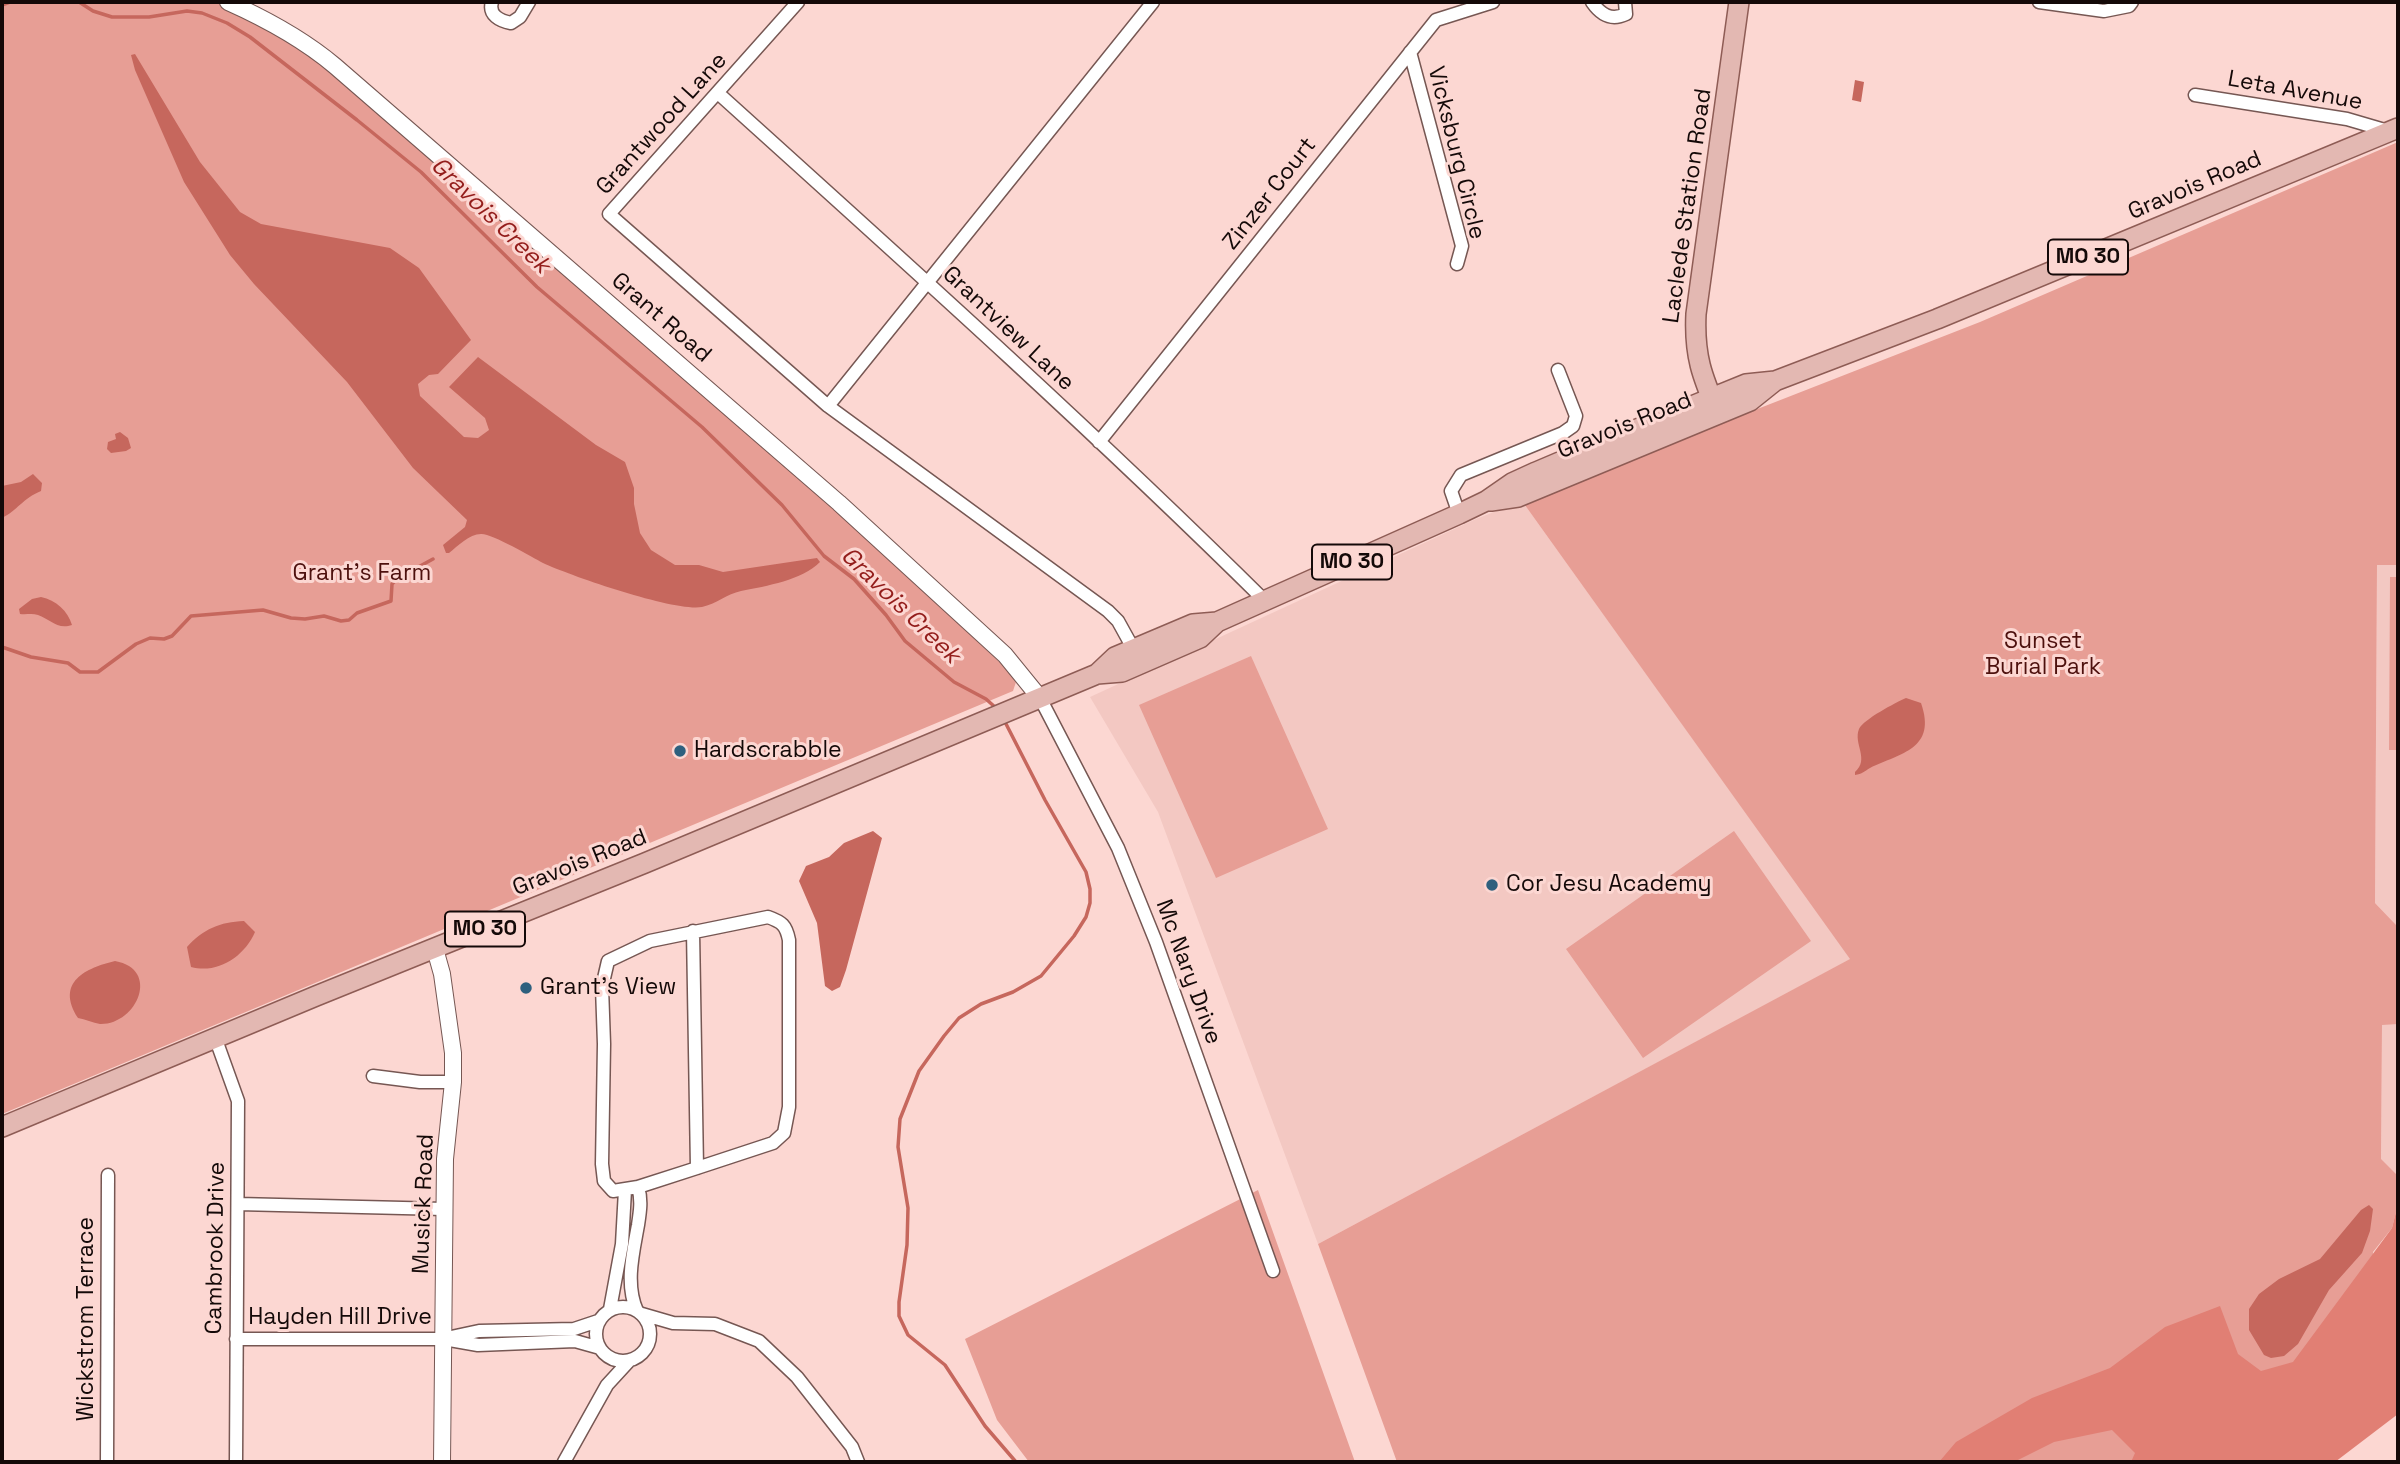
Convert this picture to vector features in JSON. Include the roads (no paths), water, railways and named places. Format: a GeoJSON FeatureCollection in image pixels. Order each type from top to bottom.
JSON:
{"type":"FeatureCollection","features":[{"type":"Feature","properties":{"kind":"main road","name":"Laclede Station Road"},"geometry":{"type":"LineString","coordinates":[[1714,406],[1699,367],[1695,345],[1696,314],[1739,2]]}},
{"type":"Feature","properties":{"kind":"main road","name":"Gravois Road"},"geometry":{"type":"LineString","coordinates":[[1097,674],[1115,657],[1193,624],[1217,622],[1459,514],[1536,472],[1684,409],[1750,401],[1775,381],[1937,319],[2393,130]]}},
{"type":"Feature","properties":{"kind":"main road"},"geometry":{"type":"LineString","coordinates":[[1684,409],[1699,367]]}},
{"type":"Feature","properties":{"kind":"main road","name":"Gravois Road"},"geometry":{"type":"LineString","coordinates":[[1486,501],[1518,496],[1714,406]]}},
{"type":"Feature","properties":{"kind":"main road","name":"Gravois Road"},"geometry":{"type":"LineString","coordinates":[[2,1127],[1097,674],[1122,672],[1200,638],[1217,622]]}},
{"type":"Feature","properties":{"kind":"street","name":"Grant Road"},"geometry":{"type":"LineString","coordinates":[[228,2],[269,21],[307,44],[335,66],[839,503],[1005,655],[1040,698]]}},
{"type":"Feature","properties":{"kind":"street"},"geometry":{"type":"LineString","coordinates":[[492,2],[490,6],[493,14],[499,20],[511,23],[520,17],[529,2]]}},
{"type":"Feature","properties":{"kind":"street","name":"Grantwood Lane"},"geometry":{"type":"LineString","coordinates":[[798,2],[609,214],[828,406],[1108,611],[1118,621],[1134,650]]}},
{"type":"Feature","properties":{"kind":"street"},"geometry":{"type":"LineString","coordinates":[[828,406],[1153,2]]}},
{"type":"Feature","properties":{"kind":"street","name":"Zinzer Court"},"geometry":{"type":"LineString","coordinates":[[1100,442],[1436,20],[1493,2]]}},
{"type":"Feature","properties":{"kind":"street"},"geometry":{"type":"LineString","coordinates":[[1592,2],[1605,16],[1617,18],[1626,14],[1625,2]]}},
{"type":"Feature","properties":{"kind":"street"},"geometry":{"type":"LineString","coordinates":[[2039,2],[2104,11],[2129,6],[2132,2]]}},
{"type":"Feature","properties":{"kind":"street","name":"Vicksburg Circle"},"geometry":{"type":"LineString","coordinates":[[1410,52],[1462,246],[1457,264]]}},
{"type":"Feature","properties":{"kind":"street","name":"Grantview Lane"},"geometry":{"type":"LineString","coordinates":[[719,93],[1100,442],[1265,601]]}},
{"type":"Feature","properties":{"kind":"street","name":"Leta Avenue"},"geometry":{"type":"LineString","coordinates":[[2194,95],[2347,119],[2393,130]]}},
{"type":"Feature","properties":{"kind":"street"},"geometry":{"type":"LineString","coordinates":[[1459,514],[1451,491],[1461,475],[1563,433],[1573,426],[1576,416],[1558,370]]}},
{"type":"Feature","properties":{"kind":"street","name":"Mc Nary Drive"},"geometry":{"type":"LineString","coordinates":[[1040,698],[1128,872],[1156,942],[1273,1271]]}},
{"type":"Feature","properties":{"kind":"street"},"geometry":{"type":"LineString","coordinates":[[768,916],[787,927],[789,940],[789,1107],[784,1133],[773,1143],[697,1168],[632,1189],[613,1191],[604,1181],[602,987],[605,970],[608,961],[650,941],[768,916]]}},
{"type":"Feature","properties":{"kind":"street"},"geometry":{"type":"LineString","coordinates":[[693,931],[697,1168]]}},
{"type":"Feature","properties":{"kind":"street","name":"Musick Road"},"geometry":{"type":"LineString","coordinates":[[435,948],[450,1024],[453,1082],[445,1159],[442,1462]]}},
{"type":"Feature","properties":{"kind":"street","name":"Cambrook Drive"},"geometry":{"type":"LineString","coordinates":[[215,1037],[238,1101],[236,1462]]}},
{"type":"Feature","properties":{"kind":"street"},"geometry":{"type":"LineString","coordinates":[[373,1076],[420,1082],[453,1082]]}},
{"type":"Feature","properties":{"kind":"street","name":"Wickstrom Terrace"},"geometry":{"type":"LineString","coordinates":[[107,1462],[108,1175]]}},
{"type":"Feature","properties":{"kind":"street"},"geometry":{"type":"LineString","coordinates":[[610,1309],[632,1189]]}},
{"type":"Feature","properties":{"kind":"street"},"geometry":{"type":"LineString","coordinates":[[632,1189],[640,1206],[630,1280],[631,1297],[650,1329],[649,1340]]}},
{"type":"Feature","properties":{"kind":"street"},"geometry":{"type":"LineString","coordinates":[[238,1204],[444,1209]]}},
{"type":"Feature","properties":{"kind":"street"},"geometry":{"type":"LineString","coordinates":[[444,1339],[479,1331],[574,1329],[598,1321],[610,1309],[621,1306],[673,1323],[715,1324],[759,1341],[797,1377],[852,1447],[858,1462]]}},
{"type":"Feature","properties":{"kind":"street"},"geometry":{"type":"LineString","coordinates":[[598,1321],[596,1338],[602,1351],[607,1385]]}},
{"type":"Feature","properties":{"kind":"street"},"geometry":{"type":"LineString","coordinates":[[564,1462],[607,1385],[630,1360],[640,1355],[649,1340],[673,1323]]}},
{"type":"Feature","properties":{"kind":"street","name":"Hayden Hill Drive"},"geometry":{"type":"LineString","coordinates":[[236,1339],[444,1339]]}},
{"type":"Feature","properties":{"kind":"street"},"geometry":{"type":"LineString","coordinates":[[444,1339],[478,1345],[585,1342],[613,1359],[630,1360]]}},
{"type":"Feature","properties":{"kind":"waterway","name":"Gravois Creek"},"geometry":{"type":"LineString","coordinates":[[2,5],[10,2]]}},
{"type":"Feature","properties":{"kind":"waterway","name":"Gravois Creek"},"geometry":{"type":"LineString","coordinates":[[79,2],[93,11],[112,17],[149,17],[187,11],[202,13],[227,23],[250,37],[421,172],[537,287],[702,427],[782,505],[824,556],[854,579],[905,641],[954,682],[986,699],[996,708]]}},
{"type":"Feature","properties":{"kind":"waterway"},"geometry":{"type":"LineString","coordinates":[[2,647],[31,657],[68,663],[80,672],[98,672],[136,644],[150,638],[164,639],[172,636],[191,616],[263,610],[291,618],[324,616],[341,621],[349,620],[357,613],[391,601],[392,584],[433,559]]}},
{"type":"Feature","properties":{"kind":"waterway","name":"Gravois Creek"},"geometry":{"type":"LineString","coordinates":[[1004,720],[1086,872],[1090,903],[1086,917],[1074,936],[1041,976],[1013,992],[981,1004],[959,1018],[919,1071],[900,1119],[898,1147],[908,1208],[899,1316],[908,1335],[945,1365],[985,1426],[1016,1462]]}},
{"type":"Feature","properties":{"kind":"place","name":"Hardscrabble"},"geometry":{"type":"Point","coordinates":[680,751]}},
{"type":"Feature","properties":{"kind":"place","name":"Cor Jesu Academy"},"geometry":{"type":"Point","coordinates":[1492,885]}},
{"type":"Feature","properties":{"kind":"place","name":"Grant's View"},"geometry":{"type":"Point","coordinates":[526,988]}},
{"type":"Feature","properties":{"kind":"park label","name":"Grant's Farm"},"geometry":{"type":"Point","coordinates":[362,574]}},
{"type":"Feature","properties":{"kind":"park label","name":"Sunset Burial Park"},"geometry":{"type":"Point","coordinates":[2043,655]}}]}
